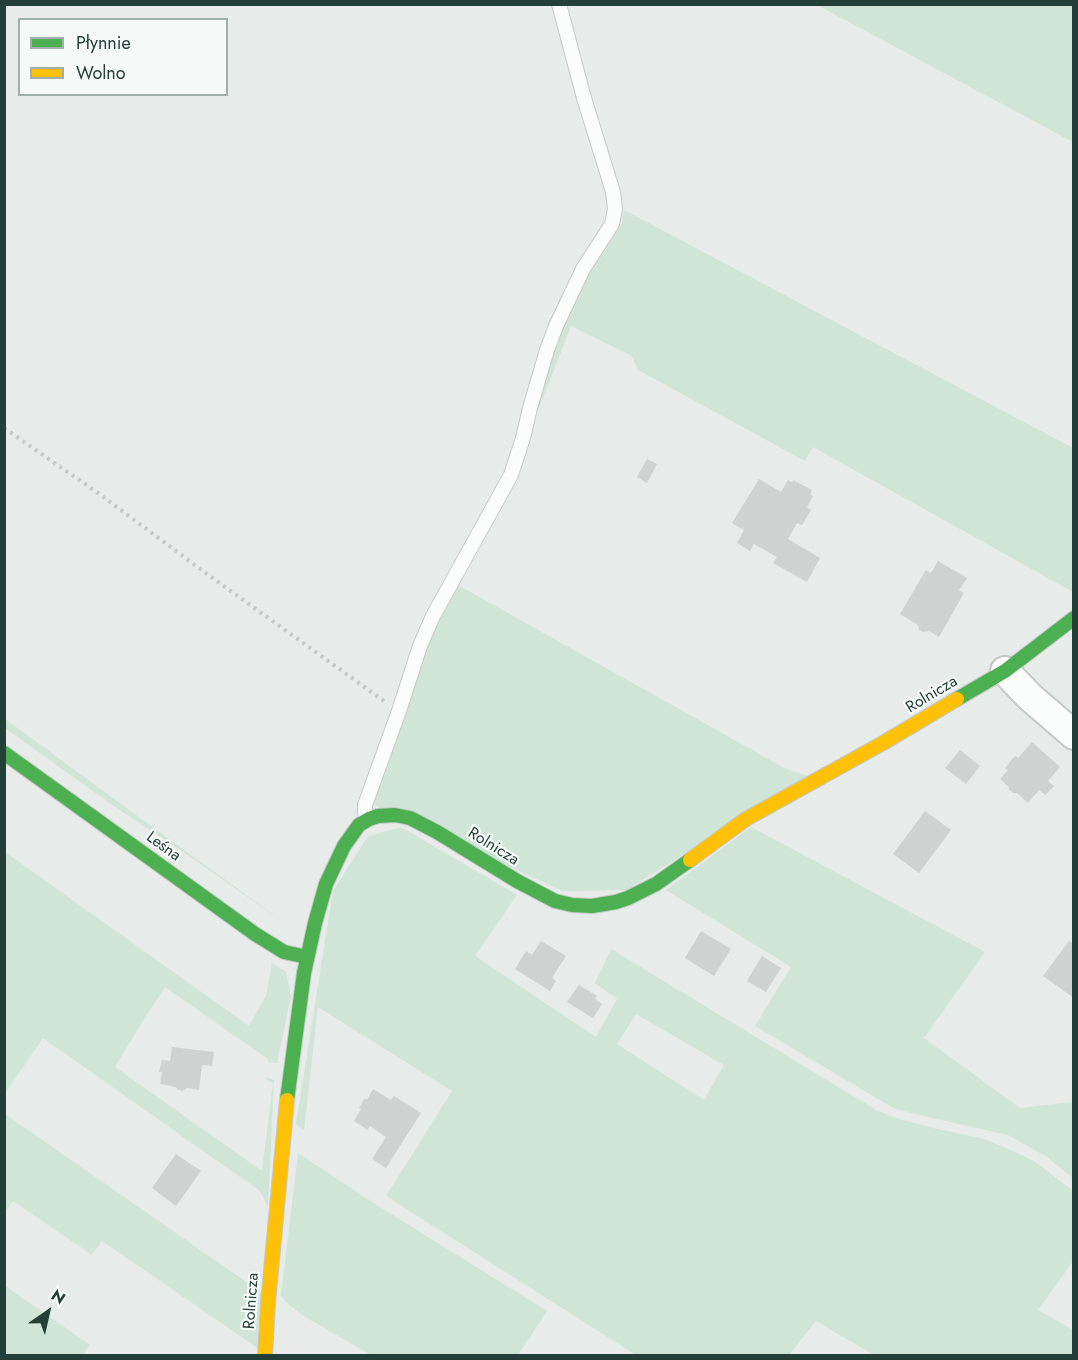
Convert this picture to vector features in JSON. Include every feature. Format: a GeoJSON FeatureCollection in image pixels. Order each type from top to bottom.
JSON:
{"type":"FeatureCollection","features":[{"type":"Feature","properties":{"kind":"street","name":"Rolnicza"},"geometry":{"type":"LineString","coordinates":[[265,1356],[289,1082],[300,993],[326,884],[344,846],[359,825],[378,816],[394,815],[410,818],[437,831],[555,901],[592,906],[616,902],[656,884],[746,819],[883,743],[1005,671],[1074,618]]}},
{"type":"Feature","properties":{"kind":"street"},"geometry":{"type":"LineString","coordinates":[[1005,671],[1030,697],[1074,735]]}},
{"type":"Feature","properties":{"kind":"street","name":"Leśna"},"geometry":{"type":"LineString","coordinates":[[4,753],[272,946],[285,952],[307,957]]}},
{"type":"Feature","properties":{"kind":"lane"},"geometry":{"type":"LineString","coordinates":[[369,819],[365,813],[365,805],[420,646],[433,616],[510,475],[556,326],[583,269],[612,224],[615,209],[613,192],[584,98],[559,4]]}},
{"type":"Feature","properties":{"kind":"path"},"geometry":{"type":"LineString","coordinates":[[4,428],[399,711]]}},
{"type":"Feature","properties":{"kind":"green space"},"geometry":{"type":"Polygon","coordinates":[[[817,5],[1073,5],[1073,142],[817,5]]]}},
{"type":"Feature","properties":{"kind":"green space"},"geometry":{"type":"Polygon","coordinates":[[[624,210],[1073,448],[1073,592],[813,447],[805,461],[638,370],[632,356],[571,326],[538,411],[548,359],[581,285],[622,223],[624,210]]]}},
{"type":"Feature","properties":{"kind":"green space"},"geometry":{"type":"Polygon","coordinates":[[[458,585],[786,769],[808,776],[627,890],[563,891],[376,806],[374,800],[379,780],[430,640],[458,585]]]}},
{"type":"Feature","properties":{"kind":"green space"},"geometry":{"type":"Polygon","coordinates":[[[5,719],[289,926],[5,728],[5,719]]]}},
{"type":"Feature","properties":{"kind":"green space"},"geometry":{"type":"Polygon","coordinates":[[[401,827],[517,895],[475,956],[596,1037],[617,999],[595,983],[611,949],[876,1110],[899,1119],[984,1139],[1034,1161],[1073,1191],[1073,1261],[1038,1310],[1073,1330],[1073,1355],[874,1355],[816,1321],[789,1355],[636,1355],[386,1196],[452,1091],[318,1007],[304,1130],[296,1124],[333,891],[368,836],[401,827]],[[636,1014],[617,1044],[704,1100],[724,1065],[636,1014]]]}},
{"type":"Feature","properties":{"kind":"green space"},"geometry":{"type":"Polygon","coordinates":[[[751,827],[985,952],[924,1038],[1020,1108],[1073,1102],[1073,1178],[1047,1157],[1008,1135],[890,1106],[755,1026],[791,967],[666,890],[751,827]]]}},
{"type":"Feature","properties":{"kind":"green space"},"geometry":{"type":"Polygon","coordinates":[[[5,852],[249,1026],[266,996],[272,963],[286,972],[291,996],[277,1063],[268,1062],[268,1059],[165,987],[115,1067],[262,1171],[273,1083],[265,1079],[266,1077],[274,1080],[268,1207],[260,1191],[43,1038],[5,1093],[5,852]]]}},
{"type":"Feature","properties":{"kind":"green space"},"geometry":{"type":"Polygon","coordinates":[[[5,1114],[262,1293],[259,1349],[102,1241],[92,1255],[13,1201],[5,1212],[5,1114]]]}},
{"type":"Feature","properties":{"kind":"green space"},"geometry":{"type":"Polygon","coordinates":[[[298,1153],[547,1311],[518,1355],[371,1355],[302,1315],[287,1303],[281,1296],[298,1153]]]}},
{"type":"Feature","properties":{"kind":"green space"},"geometry":{"type":"Polygon","coordinates":[[[4,1285],[90,1345],[83,1355],[5,1355],[4,1285]]]}},
{"type":"Feature","properties":{"kind":"building"},"geometry":{"type":"Polygon","coordinates":[[[647,459],[657,464],[647,483],[637,477],[647,459]]]}},
{"type":"Feature","properties":{"kind":"building"},"geometry":{"type":"Polygon","coordinates":[[[759,479],[781,492],[788,480],[792,482],[793,480],[812,490],[810,494],[813,496],[807,507],[811,510],[802,525],[797,523],[788,539],[820,558],[807,582],[773,563],[777,557],[754,544],[750,551],[737,543],[744,530],[732,523],[759,479]]]}},
{"type":"Feature","properties":{"kind":"building"},"geometry":{"type":"Polygon","coordinates":[[[938,561],[967,578],[959,590],[964,593],[939,637],[929,631],[919,630],[918,625],[900,614],[926,570],[931,573],[938,561]]]}},
{"type":"Feature","properties":{"kind":"building"},"geometry":{"type":"Polygon","coordinates":[[[1032,742],[1060,767],[1048,781],[1054,786],[1045,795],[1039,790],[1028,803],[1017,793],[1013,793],[1000,779],[1008,770],[1005,768],[1015,756],[1018,758],[1032,742]]]}},
{"type":"Feature","properties":{"kind":"building"},"geometry":{"type":"Polygon","coordinates":[[[960,750],[980,766],[966,784],[945,768],[960,750]]]}},
{"type":"Feature","properties":{"kind":"building"},"geometry":{"type":"Polygon","coordinates":[[[925,811],[951,830],[919,873],[893,854],[925,811]]]}},
{"type":"Feature","properties":{"kind":"building"},"geometry":{"type":"Polygon","coordinates":[[[701,931],[731,949],[714,976],[685,958],[701,931]]]}},
{"type":"Feature","properties":{"kind":"building"},"geometry":{"type":"Polygon","coordinates":[[[541,941],[566,956],[552,978],[556,981],[550,991],[515,969],[526,951],[532,955],[541,941]]]}},
{"type":"Feature","properties":{"kind":"building"},"geometry":{"type":"Polygon","coordinates":[[[1069,941],[1074,944],[1074,998],[1043,976],[1069,941]]]}},
{"type":"Feature","properties":{"kind":"building"},"geometry":{"type":"Polygon","coordinates":[[[762,956],[781,968],[766,992],[747,981],[762,956]]]}},
{"type":"Feature","properties":{"kind":"building"},"geometry":{"type":"Polygon","coordinates":[[[579,985],[597,996],[595,999],[602,1004],[593,1018],[567,1002],[579,985]]]}},
{"type":"Feature","properties":{"kind":"building"},"geometry":{"type":"Polygon","coordinates":[[[172,1047],[214,1052],[212,1066],[202,1065],[199,1090],[187,1088],[183,1091],[160,1084],[162,1072],[159,1072],[162,1060],[170,1061],[172,1047]]]}},
{"type":"Feature","properties":{"kind":"building"},"geometry":{"type":"Polygon","coordinates":[[[373,1089],[391,1100],[394,1096],[421,1113],[386,1168],[372,1159],[386,1137],[370,1126],[368,1130],[354,1121],[361,1109],[359,1108],[373,1089]]]}},
{"type":"Feature","properties":{"kind":"building"},"geometry":{"type":"Polygon","coordinates":[[[176,1154],[201,1171],[176,1206],[152,1188],[176,1154]]]}},
{"type":"Feature","properties":{"kind":"traffic: fast"},"geometry":{"type":"LineString","coordinates":[[957,699],[1005,671],[1074,618]]}},
{"type":"Feature","properties":{"kind":"traffic: fast"},"geometry":{"type":"LineString","coordinates":[[4,753],[255,934],[284,952],[307,957]]}},
{"type":"Feature","properties":{"kind":"traffic: fast"},"geometry":{"type":"LineString","coordinates":[[287,1100],[304,973],[326,884],[344,846],[359,825],[369,819],[395,815],[410,818],[517,881],[555,901],[572,905],[592,906],[628,898],[656,884],[690,860]]}},
{"type":"Feature","properties":{"kind":"traffic: slow"},"geometry":{"type":"LineString","coordinates":[[690,860],[746,819],[957,699]]}},
{"type":"Feature","properties":{"kind":"traffic: slow"},"geometry":{"type":"LineString","coordinates":[[265,1356],[287,1100]]}}]}
